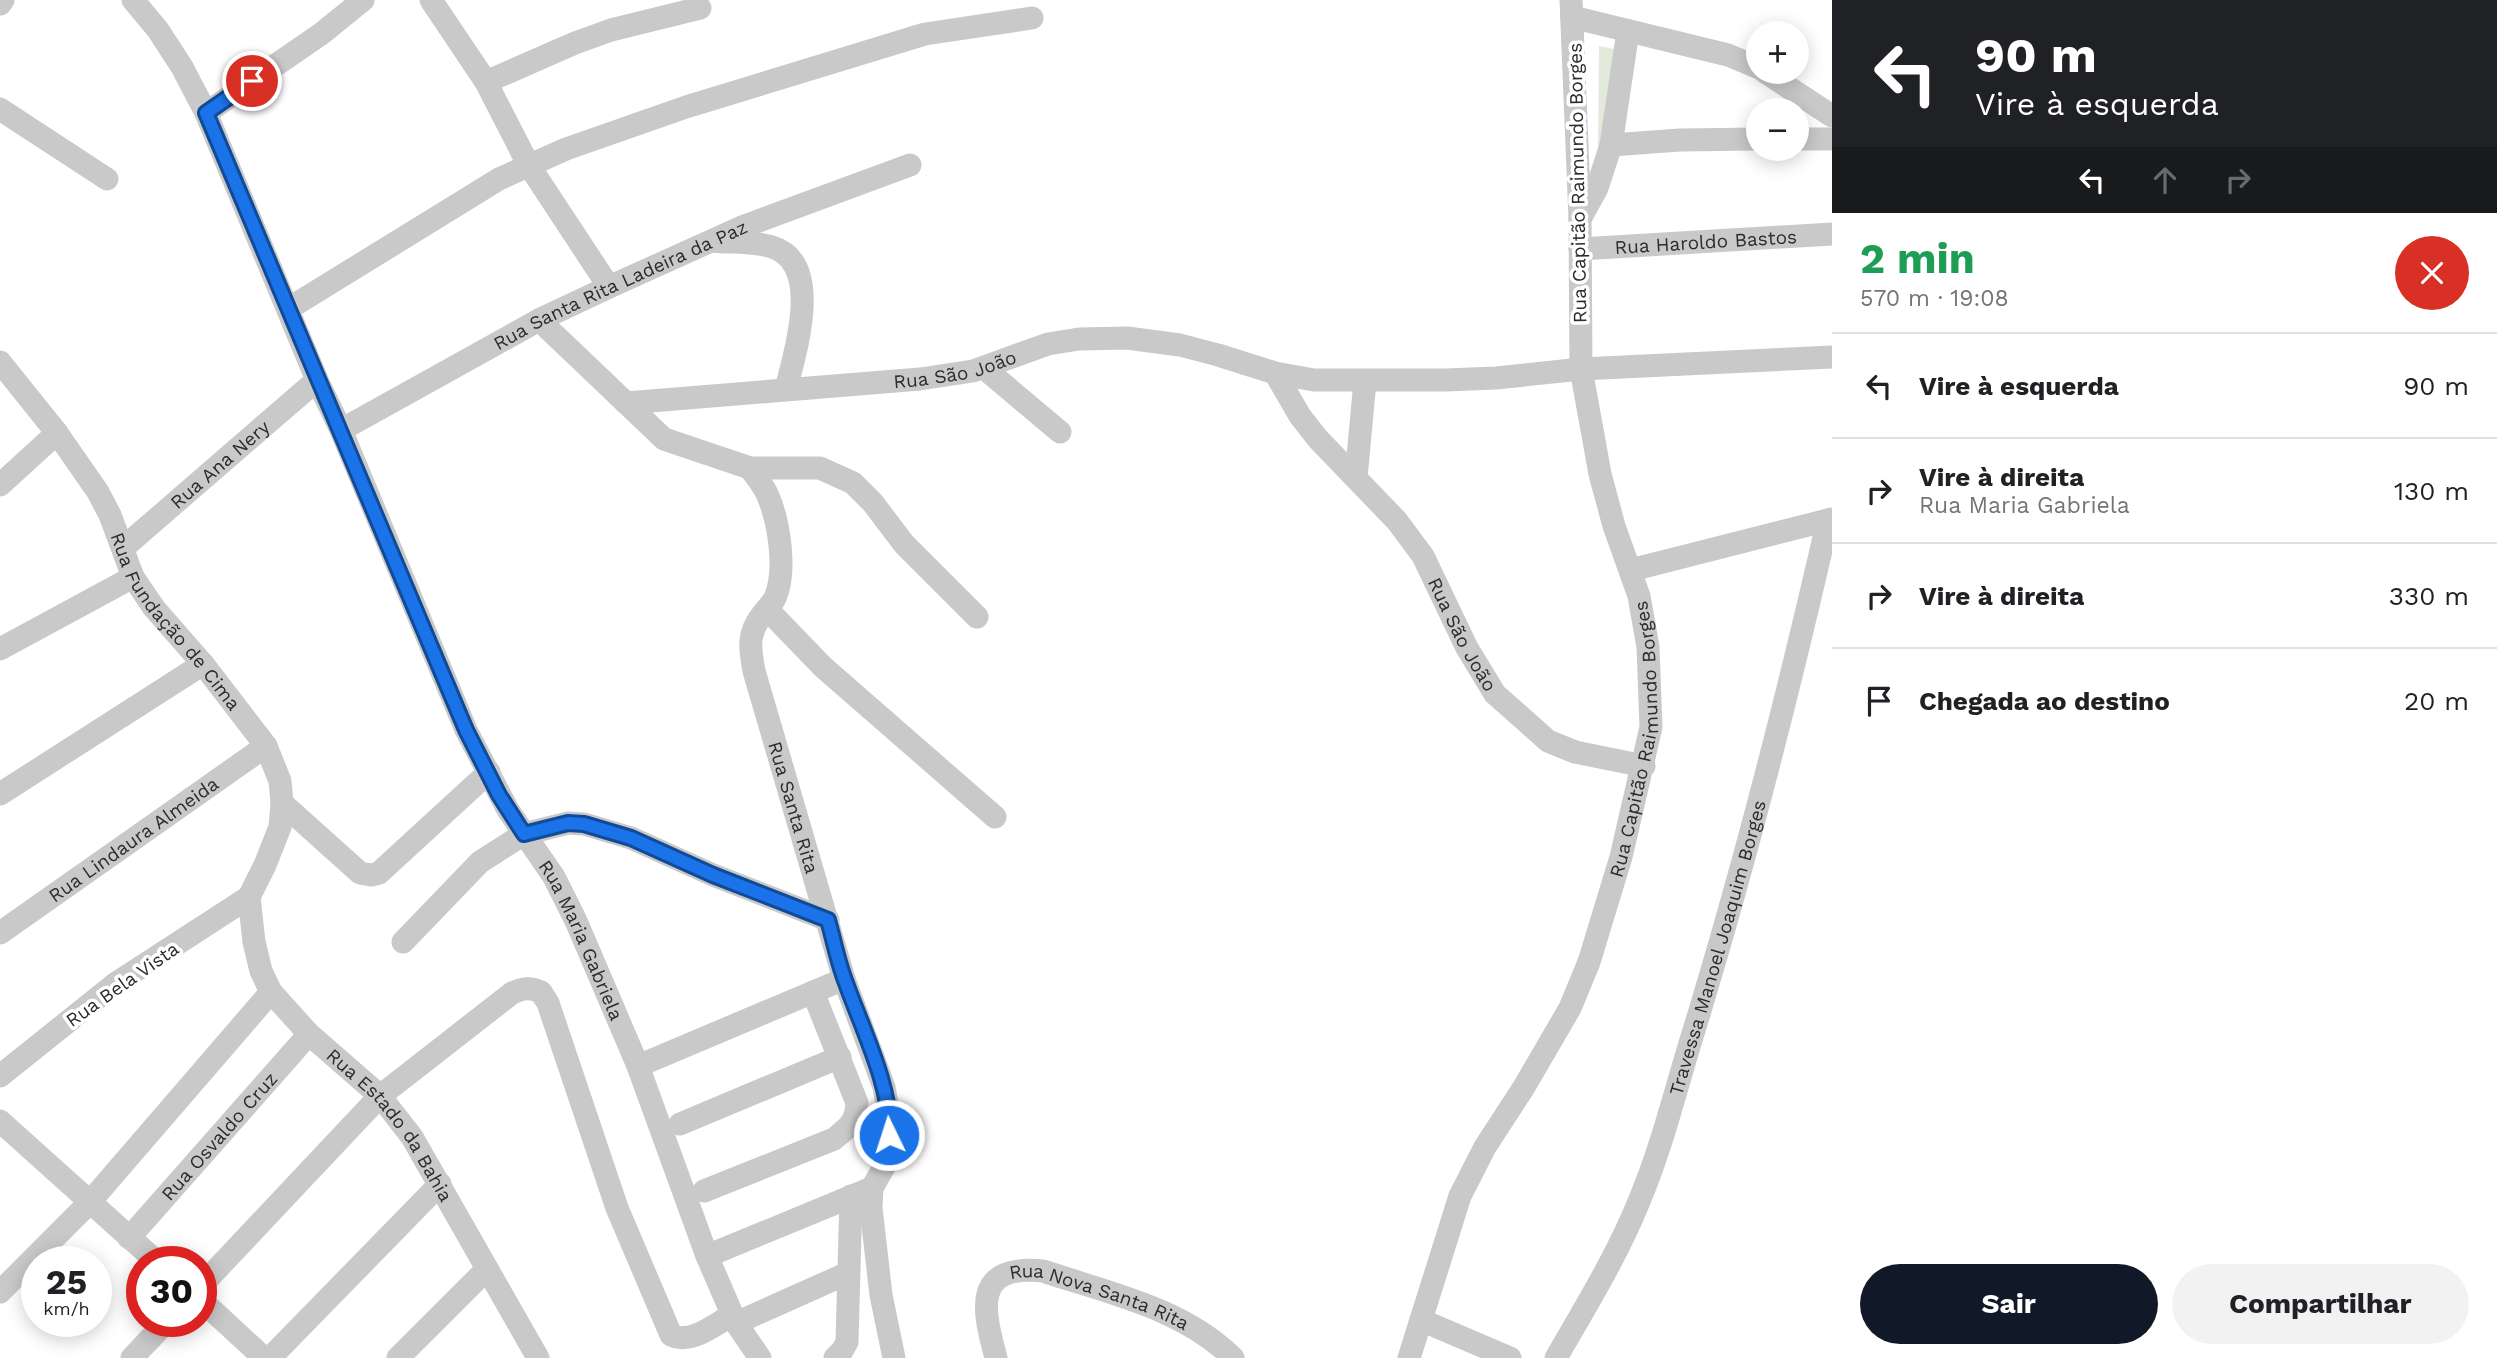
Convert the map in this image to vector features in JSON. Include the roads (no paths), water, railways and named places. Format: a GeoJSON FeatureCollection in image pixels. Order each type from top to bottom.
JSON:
{"type":"FeatureCollection","features":[{"type":"Feature","properties":{"kind":"street","name":"Rua Maria Gabriela"},"geometry":{"type":"LineString","coordinates":[[133,0],[158,30],[182,67],[206,113],[466,730],[508,810],[554,877],[576,921],[638,1066],[707,1256],[734,1319],[760,1358]]}},
{"type":"Feature","properties":{"kind":"street"},"geometry":{"type":"LineString","coordinates":[[206,113],[321,34],[363,0]]}},
{"type":"Feature","properties":{"kind":"street"},"geometry":{"type":"LineString","coordinates":[[430,0],[486,82],[528,164],[609,287]]}},
{"type":"Feature","properties":{"kind":"street"},"geometry":{"type":"LineString","coordinates":[[486,82],[611,30],[699,8]]}},
{"type":"Feature","properties":{"kind":"street"},"geometry":{"type":"LineString","coordinates":[[1571,8],[1628,31],[1728,55],[1746,63]]}},
{"type":"Feature","properties":{"kind":"street","name":"Rua Capitão Raimundo Borges"},"geometry":{"type":"LineString","coordinates":[[1409,1358],[1460,1196],[1485,1147],[1570,1008],[1589,962],[1621,856],[1651,727],[1648,647],[1639,596],[1614,526],[1600,474],[1581,369],[1580,219],[1571,8]]}},
{"type":"Feature","properties":{"kind":"street"},"geometry":{"type":"LineString","coordinates":[[288,309],[528,164],[686,107],[880,47],[925,34],[1032,18]]}},
{"type":"Feature","properties":{"kind":"street"},"geometry":{"type":"LineString","coordinates":[[1580,219],[1597,188],[1611,145],[1628,31]]}},
{"type":"Feature","properties":{"kind":"street"},"geometry":{"type":"LineString","coordinates":[[1784,84],[1832,116]]}},
{"type":"Feature","properties":{"kind":"street"},"geometry":{"type":"LineString","coordinates":[[0,109],[107,179]]}},
{"type":"Feature","properties":{"kind":"street"},"geometry":{"type":"LineString","coordinates":[[1611,145],[1746,139]]}},
{"type":"Feature","properties":{"kind":"street"},"geometry":{"type":"LineString","coordinates":[[1809,139],[1832,139]]}},
{"type":"Feature","properties":{"kind":"street","name":"Rua Santa Rita Ladeira da Paz"},"geometry":{"type":"LineString","coordinates":[[341,430],[539,320],[609,287],[742,227],[910,165]]}},
{"type":"Feature","properties":{"kind":"street","name":"Rua Haroldo Bastos"},"geometry":{"type":"LineString","coordinates":[[1580,249],[1832,234]]}},
{"type":"Feature","properties":{"kind":"street"},"geometry":{"type":"LineString","coordinates":[[709,241],[771,247],[789,256],[798,274],[803,301],[799,338],[786,389]]}},
{"type":"Feature","properties":{"kind":"street"},"geometry":{"type":"LineString","coordinates":[[539,320],[664,439],[750,468],[820,468],[853,483],[873,503],[904,544],[977,617]]}},
{"type":"Feature","properties":{"kind":"street","name":"Rua São João"},"geometry":{"type":"LineString","coordinates":[[626,403],[920,379],[984,368],[1048,344],[1079,339],[1127,338],[1180,345],[1275,373],[1314,380],[1496,378],[1581,369],[1832,357]]}},
{"type":"Feature","properties":{"kind":"street","name":"Rua Fundação de Cima"},"geometry":{"type":"LineString","coordinates":[[0,362],[57,433],[98,492],[110,515],[133,578],[154,608],[203,664],[266,746],[280,781],[280,827],[249,897]]}},
{"type":"Feature","properties":{"kind":"street"},"geometry":{"type":"LineString","coordinates":[[984,368],[1060,432]]}},
{"type":"Feature","properties":{"kind":"street","name":"Rua São João"},"geometry":{"type":"LineString","coordinates":[[1275,373],[1306,424],[1397,521],[1423,556],[1466,649],[1495,694],[1548,741],[1575,752],[1644,766]]}},
{"type":"Feature","properties":{"kind":"street","name":"Rua Ana Nery"},"geometry":{"type":"LineString","coordinates":[[123,548],[317,380]]}},
{"type":"Feature","properties":{"kind":"street"},"geometry":{"type":"LineString","coordinates":[[1356,478],[1365,381]]}},
{"type":"Feature","properties":{"kind":"street"},"geometry":{"type":"LineString","coordinates":[[0,485],[57,433]]}},
{"type":"Feature","properties":{"kind":"street","name":"Rua Santa Rita"},"geometry":{"type":"LineString","coordinates":[[750,468],[767,493],[778,533],[780,584],[774,601],[751,630],[749,642],[752,662],[844,979],[884,1087],[890,1121],[884,1167],[862,1192],[871,1208],[881,1295],[894,1358]]}},
{"type":"Feature","properties":{"kind":"street"},"geometry":{"type":"LineString","coordinates":[[1631,570],[1830,519]]}},
{"type":"Feature","properties":{"kind":"street","name":"Travessa Manoel Joaquim Borges"},"geometry":{"type":"LineString","coordinates":[[1556,1358],[1606,1270],[1640,1199],[1653,1160],[1760,805],[1830,519]]}},
{"type":"Feature","properties":{"kind":"street"},"geometry":{"type":"LineString","coordinates":[[0,649],[133,578]]}},
{"type":"Feature","properties":{"kind":"street"},"geometry":{"type":"LineString","coordinates":[[766,609],[823,667],[995,817]]}},
{"type":"Feature","properties":{"kind":"street"},"geometry":{"type":"LineString","coordinates":[[0,794],[203,664]]}},
{"type":"Feature","properties":{"kind":"street","name":"Rua Lindaura Almeida"},"geometry":{"type":"LineString","coordinates":[[0,933],[266,746]]}},
{"type":"Feature","properties":{"kind":"street"},"geometry":{"type":"LineString","coordinates":[[282,803],[360,873],[371,875],[379,873],[489,772]]}},
{"type":"Feature","properties":{"kind":"street"},"geometry":{"type":"LineString","coordinates":[[403,942],[480,862],[524,834],[568,823],[584,824],[631,838],[713,875],[828,920]]}},
{"type":"Feature","properties":{"kind":"street","name":"Rua Estado da Bahia"},"geometry":{"type":"LineString","coordinates":[[249,897],[254,942],[261,971],[271,992],[309,1034],[380,1096],[412,1137],[487,1269],[527,1353]]}},
{"type":"Feature","properties":{"kind":"street","name":"Rua Bela Vista"},"geometry":{"type":"LineString","coordinates":[[0,1076],[115,984],[249,897]]}},
{"type":"Feature","properties":{"kind":"street"},"geometry":{"type":"LineString","coordinates":[[638,1066],[844,979]]}},
{"type":"Feature","properties":{"kind":"street"},"geometry":{"type":"LineString","coordinates":[[217,1269],[380,1096],[512,993],[523,988],[532,988],[541,992],[548,1003],[617,1208],[671,1335],[682,1339],[690,1338],[848,1273]]}},
{"type":"Feature","properties":{"kind":"street"},"geometry":{"type":"LineString","coordinates":[[0,1292],[89,1203],[271,992]]}},
{"type":"Feature","properties":{"kind":"street"},"geometry":{"type":"LineString","coordinates":[[704,1192],[834,1139],[856,1117],[857,1103],[813,992]]}},
{"type":"Feature","properties":{"kind":"street","name":"Rua Osvaldo Cruz"},"geometry":{"type":"LineString","coordinates":[[129,1238],[309,1034]]}},
{"type":"Feature","properties":{"kind":"street"},"geometry":{"type":"LineString","coordinates":[[680,1124],[840,1057]]}},
{"type":"Feature","properties":{"kind":"street"},"geometry":{"type":"LineString","coordinates":[[0,1121],[138,1246]]}},
{"type":"Feature","properties":{"kind":"street"},"geometry":{"type":"LineString","coordinates":[[270,1358],[440,1184]]}},
{"type":"Feature","properties":{"kind":"street"},"geometry":{"type":"LineString","coordinates":[[707,1256],[862,1192]]}},
{"type":"Feature","properties":{"kind":"street"},"geometry":{"type":"LineString","coordinates":[[835,1358],[847,1342],[848,1273],[862,1192]]}},
{"type":"Feature","properties":{"kind":"street"},"geometry":{"type":"LineString","coordinates":[[398,1358],[487,1269]]}},
{"type":"Feature","properties":{"kind":"street","name":"Rua Nova Santa Rita"},"geometry":{"type":"LineString","coordinates":[[996,1358],[986,1318],[985,1301],[990,1289],[1000,1277],[1025,1269],[1043,1271],[1171,1315],[1206,1335],[1233,1358]]}},
{"type":"Feature","properties":{"kind":"street"},"geometry":{"type":"LineString","coordinates":[[217,1315],[264,1358]]}},
{"type":"Feature","properties":{"kind":"street"},"geometry":{"type":"LineString","coordinates":[[1421,1320],[1510,1358]]}},
{"type":"Feature","properties":{"kind":"street"},"geometry":{"type":"LineString","coordinates":[[132,1358],[152,1337]]}}]}
